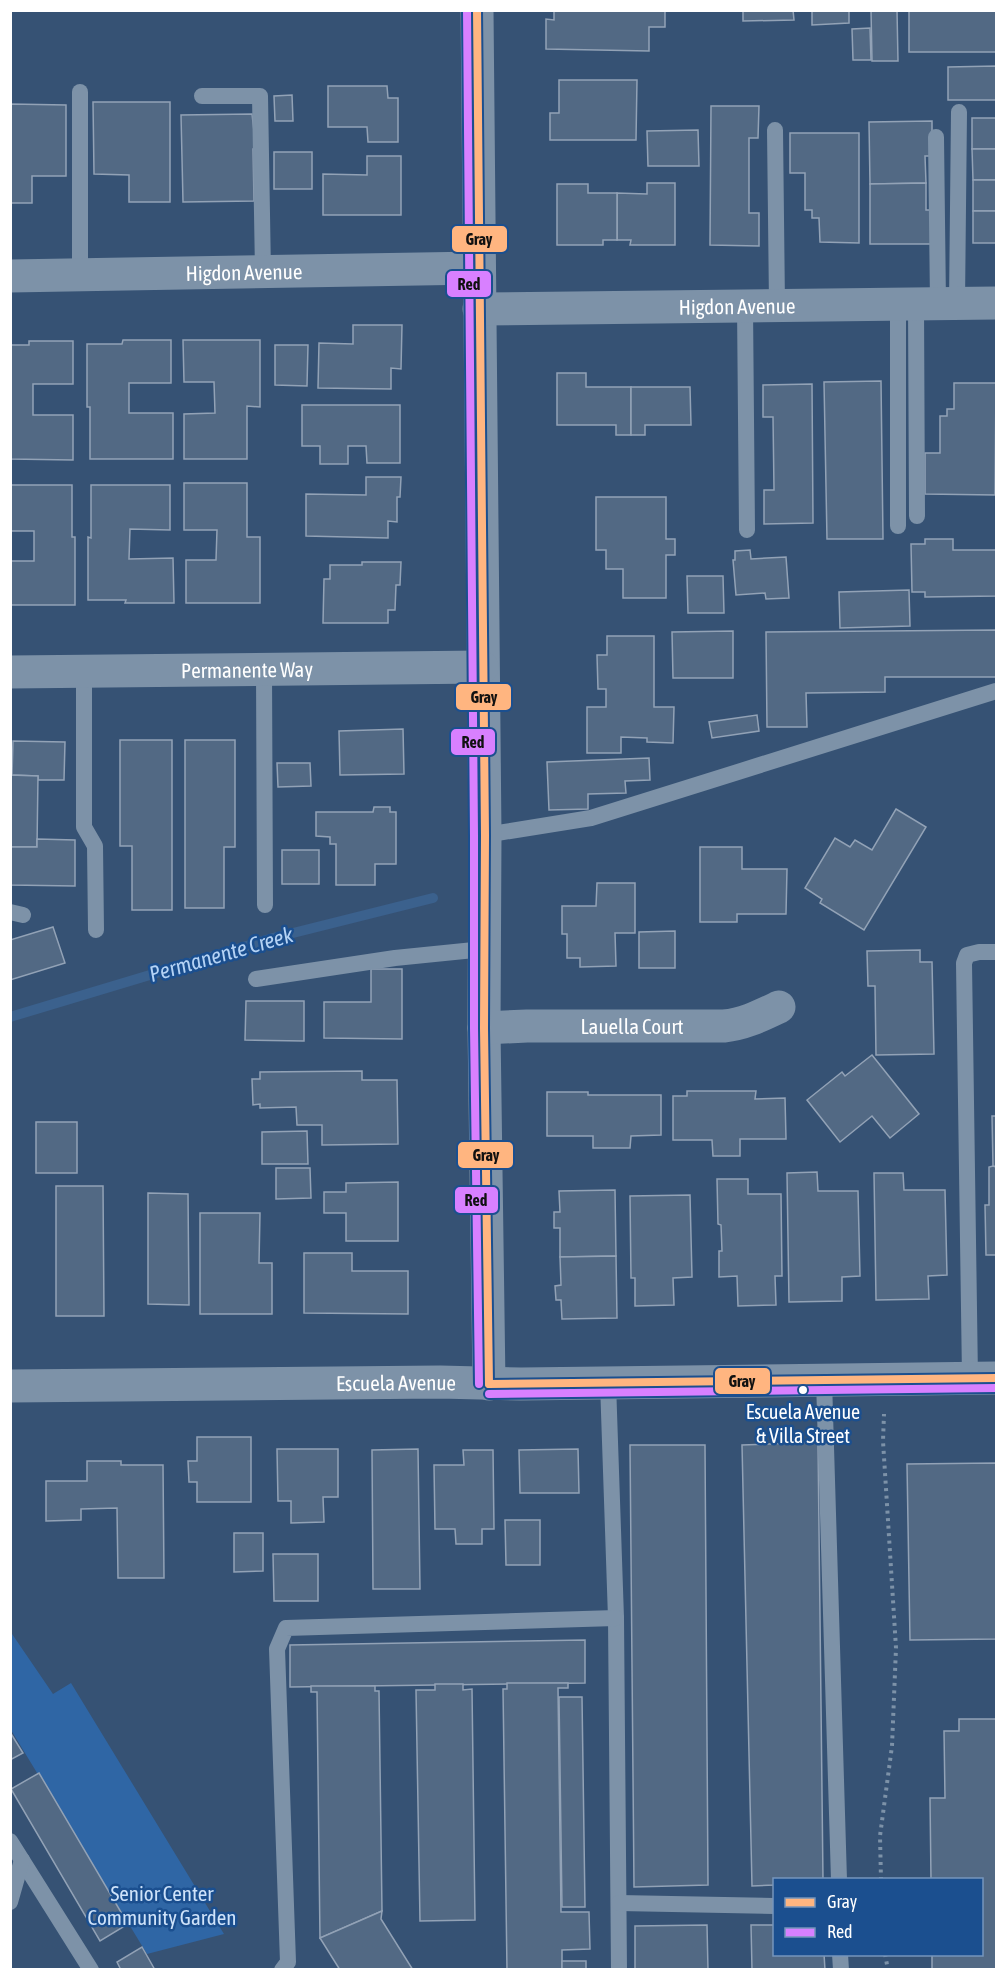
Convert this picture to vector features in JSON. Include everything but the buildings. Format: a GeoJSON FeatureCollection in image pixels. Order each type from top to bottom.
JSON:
{"type":"FeatureCollection","features":[{"type":"Feature","properties":{"kind":"street"},"geometry":{"type":"LineString","coordinates":[[477,10],[485,835],[484,1028],[489,1384]]}},
{"type":"Feature","properties":{"kind":"street","name":"Higdon Avenue"},"geometry":{"type":"LineString","coordinates":[[10,276],[479,268]]}},
{"type":"Feature","properties":{"kind":"street","name":"Higdon Avenue"},"geometry":{"type":"LineString","coordinates":[[479,309],[996,303]]}},
{"type":"Feature","properties":{"kind":"street","name":"Permanente Way"},"geometry":{"type":"LineString","coordinates":[[10,672],[482,667]]}},
{"type":"Feature","properties":{"kind":"street","name":"Lauella Court"},"geometry":{"type":"LineString","coordinates":[[484,1028],[724,1026],[751,1021],[779,1007]]}},
{"type":"Feature","properties":{"kind":"street","name":"Escuela Avenue"},"geometry":{"type":"LineString","coordinates":[[10,1386],[440,1382],[489,1384],[983,1378]]}},
{"type":"Feature","properties":{"kind":"lane"},"geometry":{"type":"LineString","coordinates":[[80,92],[80,275]]}},
{"type":"Feature","properties":{"kind":"lane"},"geometry":{"type":"LineString","coordinates":[[202,96],[260,96],[263,272]]}},
{"type":"Feature","properties":{"kind":"lane"},"geometry":{"type":"LineString","coordinates":[[898,526],[927,303],[959,112]]}},
{"type":"Feature","properties":{"kind":"lane"},"geometry":{"type":"LineString","coordinates":[[747,530],[775,130]]}},
{"type":"Feature","properties":{"kind":"lane"},"geometry":{"type":"LineString","coordinates":[[917,516],[936,137]]}},
{"type":"Feature","properties":{"kind":"lane"},"geometry":{"type":"LineString","coordinates":[[264,669],[265,905]]}},
{"type":"Feature","properties":{"kind":"lane"},"geometry":{"type":"LineString","coordinates":[[84,671],[84,827],[95,846],[96,930]]}},
{"type":"Feature","properties":{"kind":"lane"},"geometry":{"type":"LineString","coordinates":[[485,835],[591,818],[996,692]]}},
{"type":"Feature","properties":{"kind":"lane"},"geometry":{"type":"LineString","coordinates":[[256,979],[395,958],[484,949]]}},
{"type":"Feature","properties":{"kind":"lane"},"geometry":{"type":"LineString","coordinates":[[983,1378],[964,963],[967,955],[996,952]]}},
{"type":"Feature","properties":{"kind":"lane"},"geometry":{"type":"LineString","coordinates":[[824,1380],[839,1878]]}},
{"type":"Feature","properties":{"kind":"lane"},"geometry":{"type":"LineString","coordinates":[[608,1383],[616,1618],[620,1970]]}},
{"type":"Feature","properties":{"kind":"lane"},"geometry":{"type":"LineString","coordinates":[[282,1970],[288,1962],[277,1649],[286,1628],[616,1618]]}},
{"type":"Feature","properties":{"kind":"lane"},"geometry":{"type":"LineString","coordinates":[[10,1840],[91,1970]]}},
{"type":"Feature","properties":{"kind":"lane"},"geometry":{"type":"LineString","coordinates":[[10,1902],[22,1860]]}},
{"type":"Feature","properties":{"kind":"lane"},"geometry":{"type":"LineString","coordinates":[[619,1903],[773,1906]]}},
{"type":"Feature","properties":{"kind":"path"},"geometry":{"type":"LineString","coordinates":[[881,1878],[880,1836],[892,1746],[896,1648],[883,1441],[885,1379]]}},
{"type":"Feature","properties":{"kind":"green space","name":"Senior Center Community Garden"},"geometry":{"type":"Polygon","coordinates":[[[10,1631],[53,1694],[71,1683],[224,1934],[147,1954],[11,1730],[10,1631]]]}},
{"type":"Feature","properties":{"kind":"waterway","name":"Permanente Creek"},"geometry":{"type":"LineString","coordinates":[[10,1017],[273,938],[433,898]]}},
{"type":"Feature","properties":{"kind":"transit line","name":"Red"},"geometry":{"type":"LineString","coordinates":[[467,10],[474,1028],[479,1384]]}},
{"type":"Feature","properties":{"kind":"transit line","name":"Gray"},"geometry":{"type":"LineString","coordinates":[[477,10],[485,835],[484,1028],[489,1384]]}},
{"type":"Feature","properties":{"kind":"transit line","name":"Gray"},"geometry":{"type":"LineString","coordinates":[[489,1384],[996,1378]]}},
{"type":"Feature","properties":{"kind":"transit line","name":"Red"},"geometry":{"type":"LineString","coordinates":[[489,1394],[996,1388]]}},
{"type":"Feature","properties":{"kind":"place","name":"Escuela Avenue & Villa Street"},"geometry":{"type":"Point","coordinates":[803,1390]}}]}
